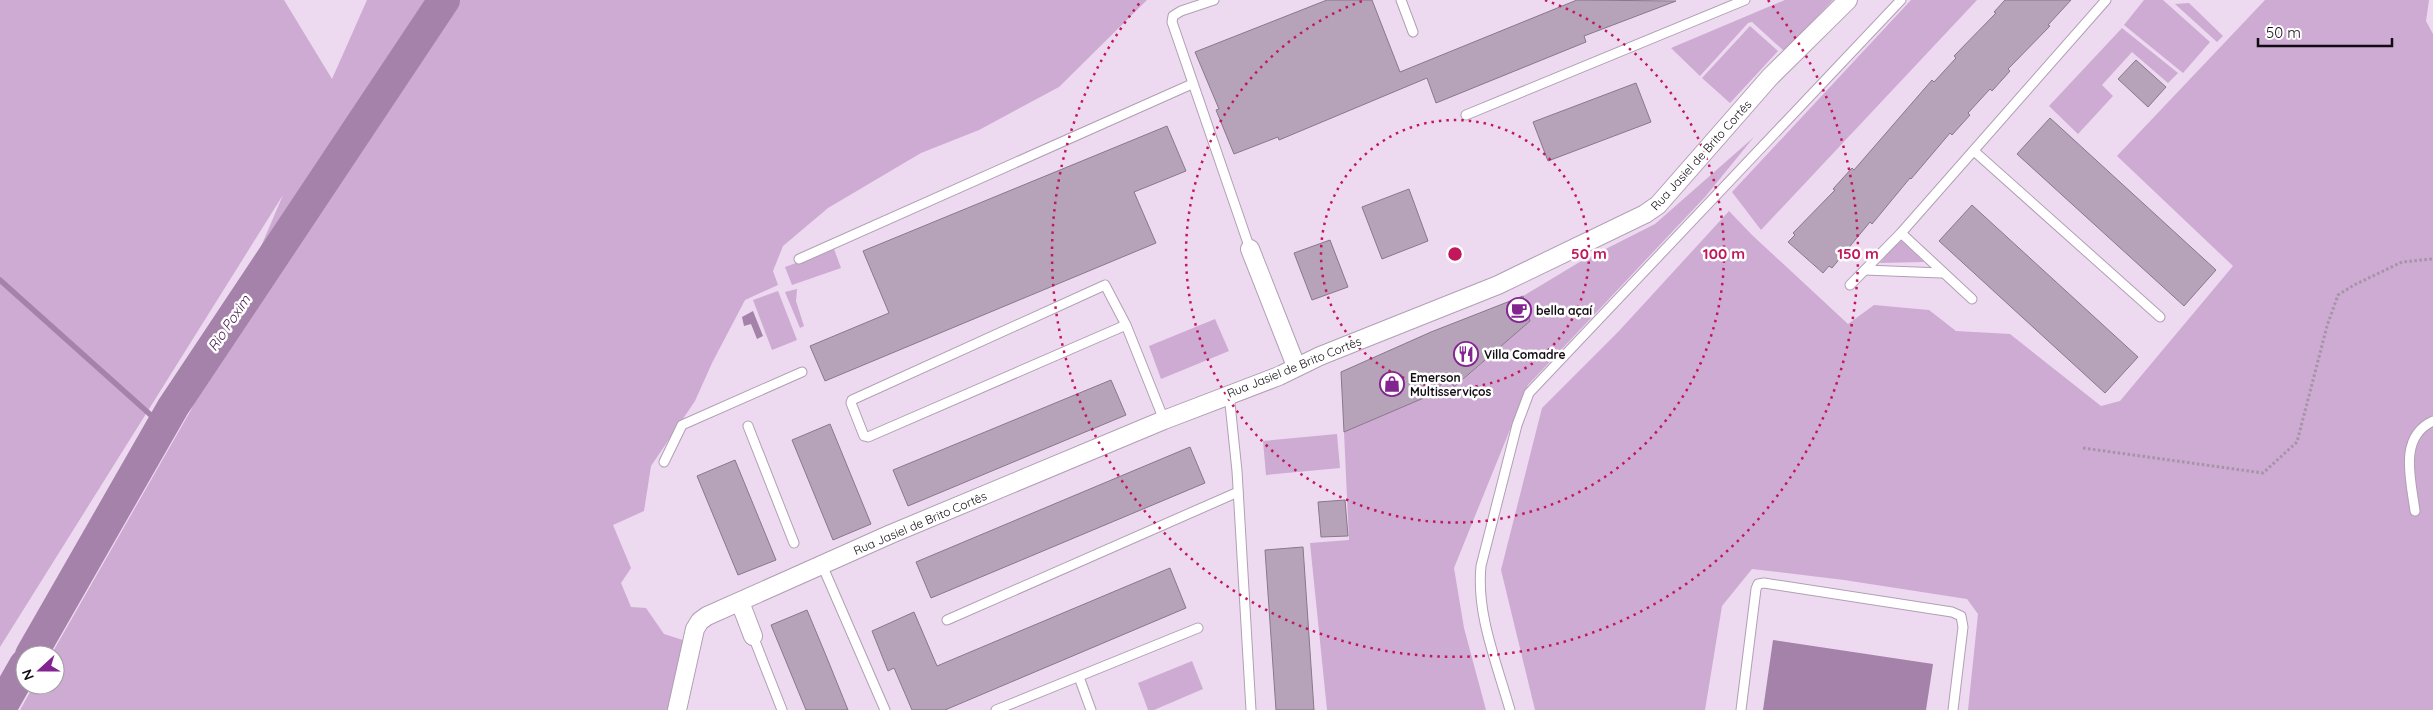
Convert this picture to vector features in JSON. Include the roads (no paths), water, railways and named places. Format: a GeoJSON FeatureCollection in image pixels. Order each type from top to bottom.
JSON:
{"type":"FeatureCollection","features":[{"type":"Feature","properties":{"kind":"street","name":"Rua Jasiel de Brito Cortês"},"geometry":{"type":"LineString","coordinates":[[677,710],[697,624],[706,616],[1164,420],[1279,376],[1296,366],[1498,285],[1650,211],[1770,77],[1848,0]]}},
{"type":"Feature","properties":{"kind":"street"},"geometry":{"type":"LineString","coordinates":[[1250,249],[1296,366]]}},
{"type":"Feature","properties":{"kind":"street"},"geometry":{"type":"LineString","coordinates":[[740,602],[753,636]]}},
{"type":"Feature","properties":{"kind":"lane"},"geometry":{"type":"LineString","coordinates":[[1214,0],[1181,11],[1172,18],[1192,84],[1250,249]]}},
{"type":"Feature","properties":{"kind":"lane"},"geometry":{"type":"LineString","coordinates":[[1401,0],[1413,32]]}},
{"type":"Feature","properties":{"kind":"lane"},"geometry":{"type":"LineString","coordinates":[[1466,116],[1745,0]]}},
{"type":"Feature","properties":{"kind":"lane"},"geometry":{"type":"LineString","coordinates":[[1510,710],[1484,615],[1480,582],[1481,566],[1517,425],[1529,393],[1901,0]]}},
{"type":"Feature","properties":{"kind":"lane"},"geometry":{"type":"LineString","coordinates":[[1850,285],[1974,151],[2106,0]]}},
{"type":"Feature","properties":{"kind":"lane"},"geometry":{"type":"LineString","coordinates":[[799,259],[1192,84]]}},
{"type":"Feature","properties":{"kind":"lane"},"geometry":{"type":"LineString","coordinates":[[1974,151],[2160,317]]}},
{"type":"Feature","properties":{"kind":"lane"},"geometry":{"type":"LineString","coordinates":[[1900,233],[1941,273],[1972,299]]}},
{"type":"Feature","properties":{"kind":"lane"},"geometry":{"type":"LineString","coordinates":[[1865,270],[1941,273]]}},
{"type":"Feature","properties":{"kind":"lane"},"geometry":{"type":"LineString","coordinates":[[1126,325],[868,437],[864,436],[851,404],[852,400],[1105,285],[1126,325],[1164,420]]}},
{"type":"Feature","properties":{"kind":"lane"},"geometry":{"type":"LineString","coordinates":[[664,462],[682,425],[802,372]]}},
{"type":"Feature","properties":{"kind":"lane"},"geometry":{"type":"LineString","coordinates":[[1229,394],[1238,492],[1251,710]]}},
{"type":"Feature","properties":{"kind":"lane"},"geometry":{"type":"LineString","coordinates":[[2415,511],[2408,450],[2421,426],[2433,421]]}},
{"type":"Feature","properties":{"kind":"lane"},"geometry":{"type":"LineString","coordinates":[[748,426],[794,543]]}},
{"type":"Feature","properties":{"kind":"lane"},"geometry":{"type":"LineString","coordinates":[[947,620],[1238,492]]}},
{"type":"Feature","properties":{"kind":"lane"},"geometry":{"type":"LineString","coordinates":[[822,565],[885,710]]}},
{"type":"Feature","properties":{"kind":"lane"},"geometry":{"type":"LineString","coordinates":[[1741,710],[1756,588],[1758,584],[1764,583],[1952,612],[1960,616],[1963,627],[1954,710]]}},
{"type":"Feature","properties":{"kind":"lane"},"geometry":{"type":"LineString","coordinates":[[996,710],[1198,628]]}},
{"type":"Feature","properties":{"kind":"lane"},"geometry":{"type":"LineString","coordinates":[[753,636],[782,710]]}},
{"type":"Feature","properties":{"kind":"lane"},"geometry":{"type":"LineString","coordinates":[[1079,677],[1091,710]]}},
{"type":"Feature","properties":{"kind":"waterway","name":"Rio Poxim"},"geometry":{"type":"LineString","coordinates":[[37,645],[173,407],[444,0]]}},
{"type":"Feature","properties":{"kind":"waterway"},"geometry":{"type":"LineString","coordinates":[[0,280],[163,426]]}},
{"type":"Feature","properties":{"kind":"waterway","name":"Rio Poxim"},"geometry":{"type":"LineString","coordinates":[[0,709],[15,683]]}},
{"type":"Feature","properties":{"kind":"place","name":"bella açaí"},"geometry":{"type":"Point","coordinates":[1519,310]}},
{"type":"Feature","properties":{"kind":"place","name":"Villa Comadre"},"geometry":{"type":"Point","coordinates":[1466,354]}},
{"type":"Feature","properties":{"kind":"place","name":"Emerson Multisserviços"},"geometry":{"type":"Point","coordinates":[1392,384]}}]}
